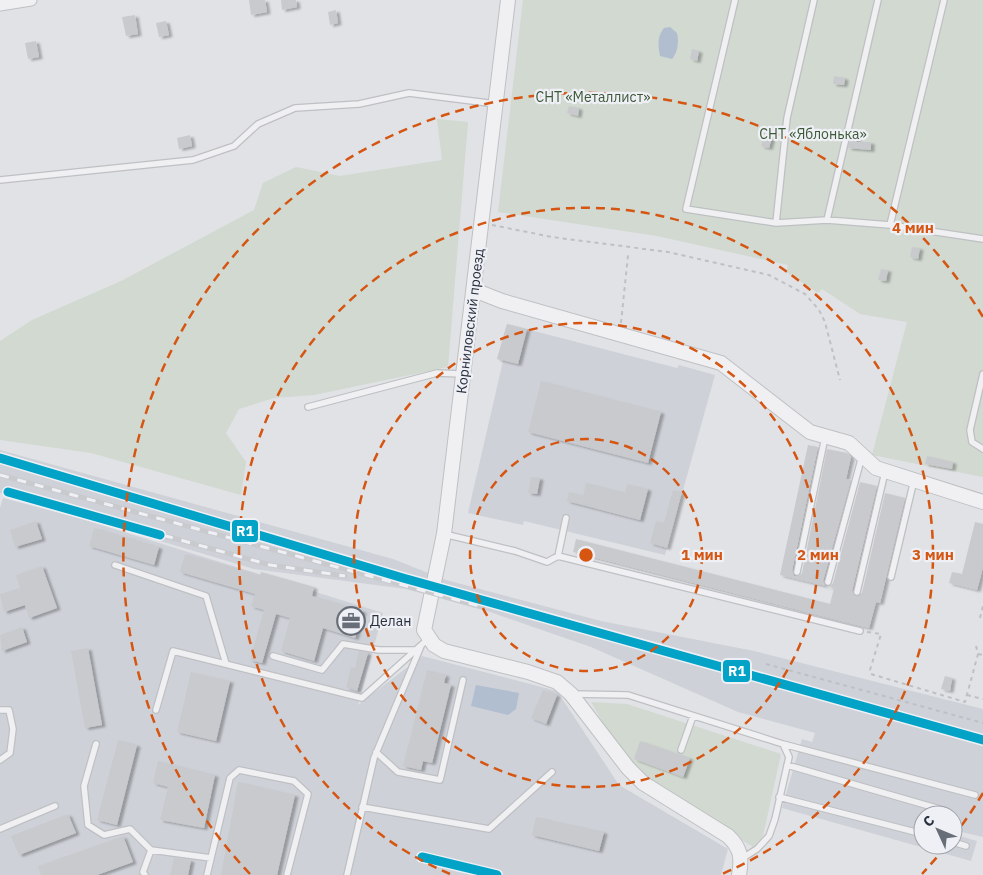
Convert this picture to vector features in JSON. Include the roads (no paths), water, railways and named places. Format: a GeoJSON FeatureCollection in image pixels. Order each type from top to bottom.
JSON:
{"type":"FeatureCollection","features":[{"type":"Feature","properties":{"kind":"street"},"geometry":{"type":"LineString","coordinates":[[0,5],[31,0]]}},
{"type":"Feature","properties":{"kind":"street","name":"Корниловский проезд"},"geometry":{"type":"LineString","coordinates":[[425,642],[424,619],[444,534],[508,0]]}},
{"type":"Feature","properties":{"kind":"street"},"geometry":{"type":"LineString","coordinates":[[474,290],[502,301],[721,363],[810,432],[849,442],[862,455],[885,472],[983,502]]}},
{"type":"Feature","properties":{"kind":"street"},"geometry":{"type":"LineString","coordinates":[[425,642],[444,651],[546,677],[557,682],[570,694],[617,755],[643,783],[728,836],[740,850],[739,875]]}},
{"type":"Feature","properties":{"kind":"lane"},"geometry":{"type":"LineString","coordinates":[[735,0],[686,209],[776,223],[827,220],[890,225],[983,239]]}},
{"type":"Feature","properties":{"kind":"lane"},"geometry":{"type":"LineString","coordinates":[[776,223],[787,118],[814,0]]}},
{"type":"Feature","properties":{"kind":"lane"},"geometry":{"type":"LineString","coordinates":[[827,220],[878,0]]}},
{"type":"Feature","properties":{"kind":"lane"},"geometry":{"type":"LineString","coordinates":[[890,225],[944,0]]}},
{"type":"Feature","properties":{"kind":"lane"},"geometry":{"type":"LineString","coordinates":[[0,180],[193,160],[234,146],[258,124],[295,108],[359,104],[409,92],[496,104]]}},
{"type":"Feature","properties":{"kind":"lane"},"geometry":{"type":"LineString","coordinates":[[308,407],[437,373],[464,374]]}},
{"type":"Feature","properties":{"kind":"lane"},"geometry":{"type":"LineString","coordinates":[[983,374],[970,430],[972,442],[983,450]]}},
{"type":"Feature","properties":{"kind":"lane"},"geometry":{"type":"LineString","coordinates":[[797,572],[825,436]]}},
{"type":"Feature","properties":{"kind":"lane"},"geometry":{"type":"LineString","coordinates":[[828,582],[862,455]]}},
{"type":"Feature","properties":{"kind":"lane"},"geometry":{"type":"LineString","coordinates":[[857,592],[885,472]]}},
{"type":"Feature","properties":{"kind":"lane"},"geometry":{"type":"LineString","coordinates":[[890,578],[914,480]]}},
{"type":"Feature","properties":{"kind":"lane"},"geometry":{"type":"LineString","coordinates":[[558,556],[566,518]]}},
{"type":"Feature","properties":{"kind":"lane"},"geometry":{"type":"LineString","coordinates":[[444,534],[515,551],[547,562],[558,556],[860,631]]}},
{"type":"Feature","properties":{"kind":"lane"},"geometry":{"type":"LineString","coordinates":[[115,565],[206,596],[226,664]]}},
{"type":"Feature","properties":{"kind":"lane"},"geometry":{"type":"LineString","coordinates":[[156,710],[173,651],[362,698],[425,642]]}},
{"type":"Feature","properties":{"kind":"lane"},"geometry":{"type":"LineString","coordinates":[[347,875],[376,752],[425,642]]}},
{"type":"Feature","properties":{"kind":"lane"},"geometry":{"type":"LineString","coordinates":[[273,656],[322,670],[343,644],[380,650],[416,650]]}},
{"type":"Feature","properties":{"kind":"lane"},"geometry":{"type":"LineString","coordinates":[[376,752],[398,772],[440,780],[463,680]]}},
{"type":"Feature","properties":{"kind":"lane"},"geometry":{"type":"LineString","coordinates":[[570,694],[628,695],[783,744],[975,795]]}},
{"type":"Feature","properties":{"kind":"lane"},"geometry":{"type":"LineString","coordinates":[[0,710],[9,710],[13,728],[10,753],[0,760]]}},
{"type":"Feature","properties":{"kind":"lane"},"geometry":{"type":"LineString","coordinates":[[681,750],[693,716]]}},
{"type":"Feature","properties":{"kind":"lane"},"geometry":{"type":"LineString","coordinates":[[96,744],[84,786],[88,825],[104,835],[130,829],[151,850],[211,858]]}},
{"type":"Feature","properties":{"kind":"lane"},"geometry":{"type":"LineString","coordinates":[[741,859],[757,848],[769,836],[776,819],[788,757],[783,744]]}},
{"type":"Feature","properties":{"kind":"lane"},"geometry":{"type":"LineString","coordinates":[[787,765],[926,805]]}},
{"type":"Feature","properties":{"kind":"lane"},"geometry":{"type":"LineString","coordinates":[[207,875],[230,778],[239,770],[294,781],[308,794],[287,875]]}},
{"type":"Feature","properties":{"kind":"lane"},"geometry":{"type":"LineString","coordinates":[[362,807],[489,829],[552,772]]}},
{"type":"Feature","properties":{"kind":"lane"},"geometry":{"type":"LineString","coordinates":[[779,797],[913,831]]}},
{"type":"Feature","properties":{"kind":"lane"},"geometry":{"type":"LineString","coordinates":[[0,829],[55,806]]}},
{"type":"Feature","properties":{"kind":"lane"},"geometry":{"type":"LineString","coordinates":[[141,874],[151,850]]}},
{"type":"Feature","properties":{"kind":"water"},"geometry":{"type":"Polygon","coordinates":[[[670,27],[677,33],[678,39],[677,50],[672,59],[660,56],[659,45],[662,31],[664,28],[670,27]]]}},
{"type":"Feature","properties":{"kind":"water"},"geometry":{"type":"Polygon","coordinates":[[[476,685],[519,693],[516,709],[508,715],[471,706],[476,685]]]}},
{"type":"Feature","properties":{"kind":"railway"},"geometry":{"type":"LineString","coordinates":[[0,475],[483,607]]}},
{"type":"Feature","properties":{"kind":"railway"},"geometry":{"type":"LineString","coordinates":[[8,492],[270,565],[345,576]]}},
{"type":"Feature","properties":{"kind":"railway"},"geometry":{"type":"LineString","coordinates":[[422,857],[497,875]]}},
{"type":"Feature","properties":{"kind":"place","name":"Делан"},"geometry":{"type":"Point","coordinates":[351,621]}},
{"type":"Feature","properties":{"kind":"park label","name":"СНТ «Металлист»"},"geometry":{"type":"Point","coordinates":[593,97]}},
{"type":"Feature","properties":{"kind":"park label","name":"СНТ «Яблонька»"},"geometry":{"type":"Point","coordinates":[813,134]}}]}
